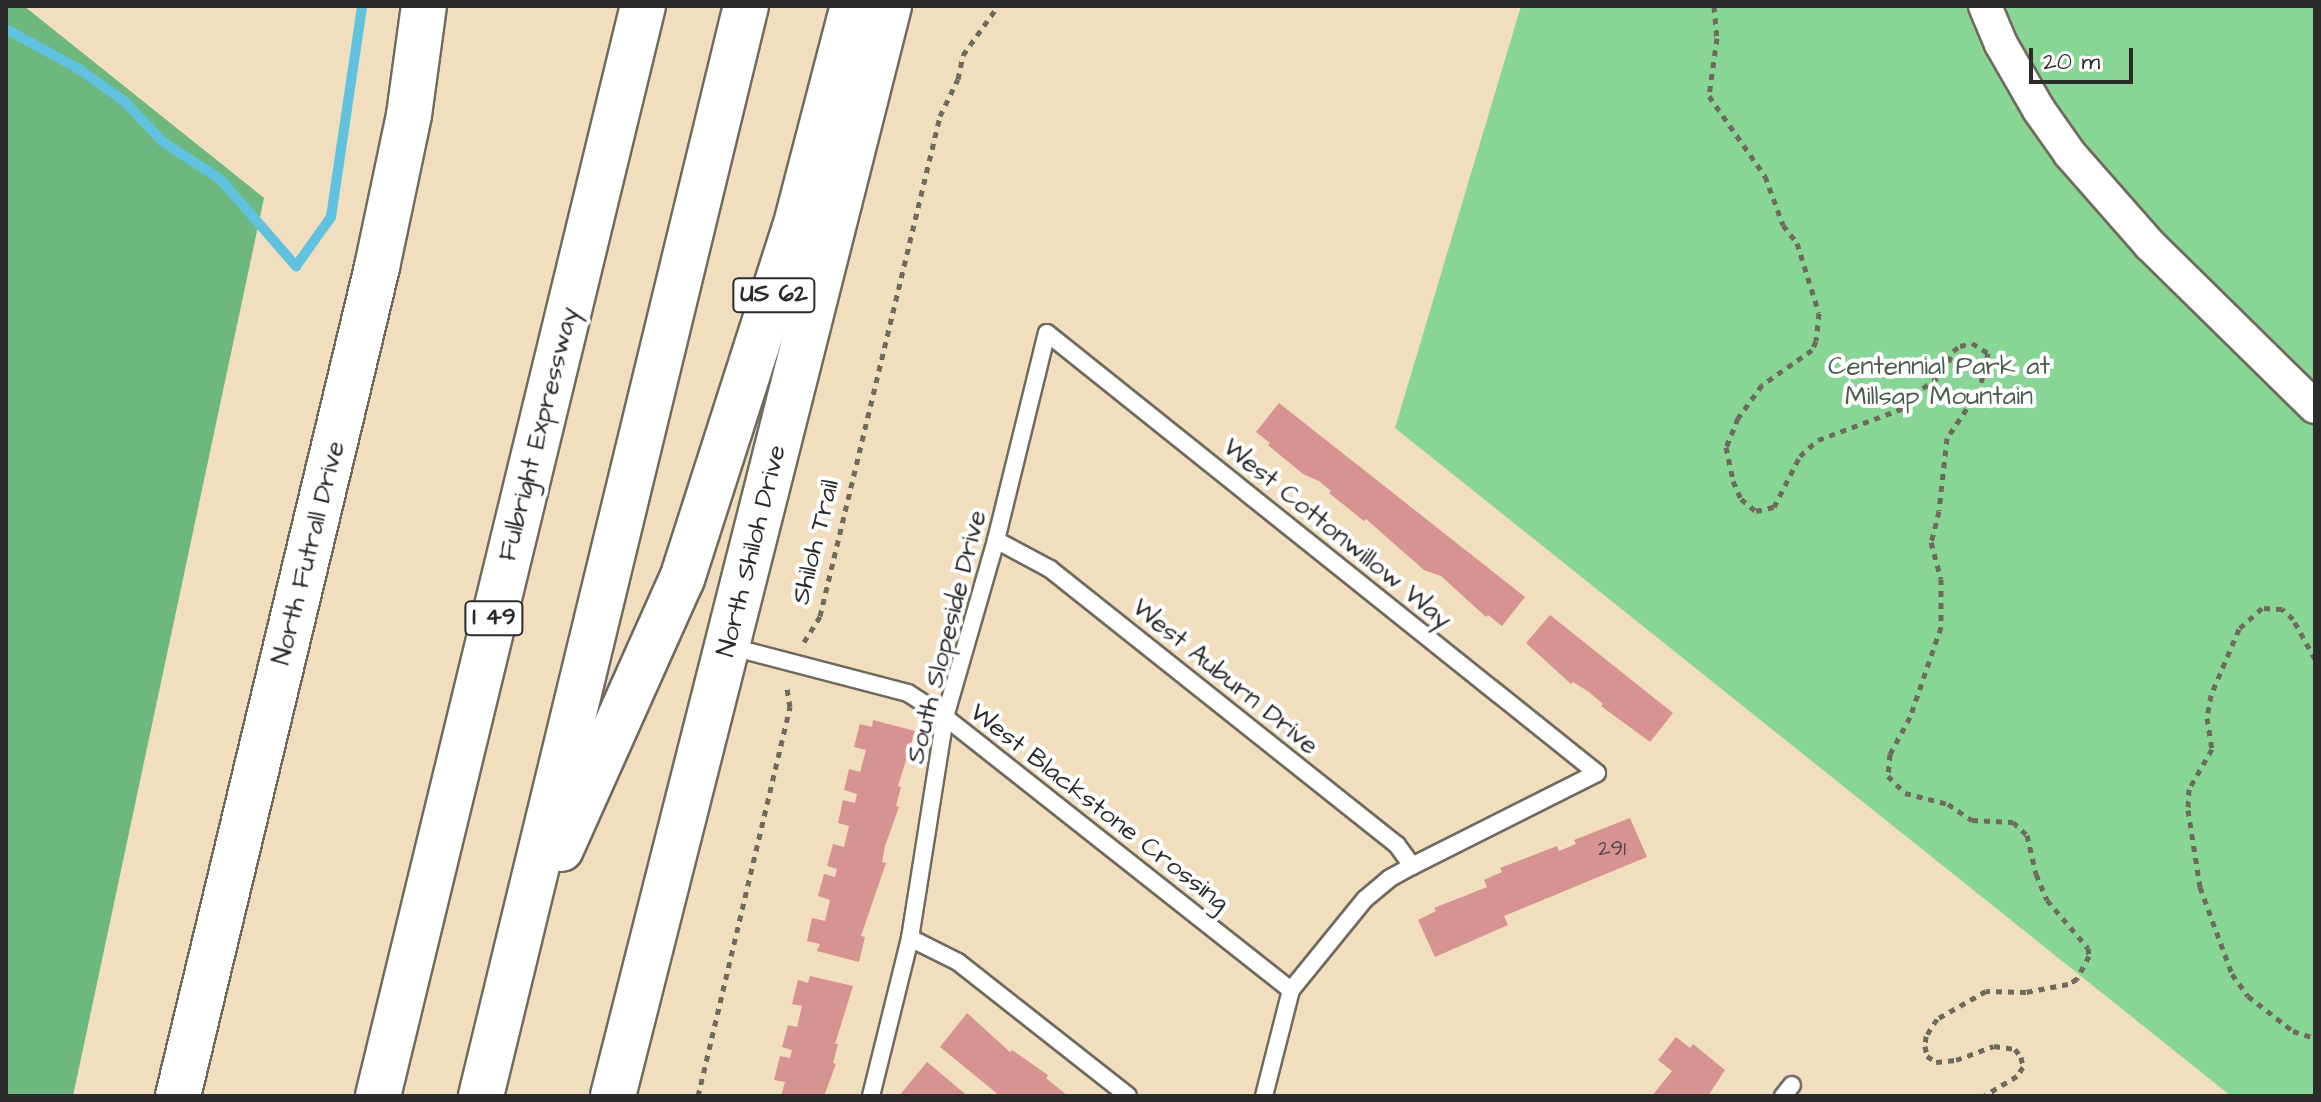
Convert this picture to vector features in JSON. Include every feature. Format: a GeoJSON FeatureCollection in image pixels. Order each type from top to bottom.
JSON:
{"type":"FeatureCollection","features":[{"type":"Feature","properties":{"kind":"main road","name":"North Futrall Drive"},"geometry":{"type":"LineString","coordinates":[[178,1096],[377,267],[409,115],[424,6]]}},
{"type":"Feature","properties":{"kind":"main road"},"geometry":{"type":"LineString","coordinates":[[610,141],[614,6]]}},
{"type":"Feature","properties":{"kind":"main road","name":"Fulbright Expressway"},"geometry":{"type":"LineString","coordinates":[[378,1096],[643,6]]}},
{"type":"Feature","properties":{"kind":"main road"},"geometry":{"type":"LineString","coordinates":[[481,1096],[746,6]]}},
{"type":"Feature","properties":{"kind":"main road","name":"US 62"},"geometry":{"type":"LineString","coordinates":[[518,944],[682,579],[795,228],[853,6]]}},
{"type":"Feature","properties":{"kind":"main road","name":"North Shiloh Drive"},"geometry":{"type":"LineString","coordinates":[[613,1096],[889,6]]}},
{"type":"Feature","properties":{"kind":"street"},"geometry":{"type":"LineString","coordinates":[[1985,6],[2001,44],[2039,110],[2104,194],[2223,319],[2315,407]]}},
{"type":"Feature","properties":{"kind":"lane","name":"South Slopeside Drive"},"geometry":{"type":"LineString","coordinates":[[871,1096],[910,938],[945,717],[996,540],[1047,333]]}},
{"type":"Feature","properties":{"kind":"lane","name":"West Cottonwillow Way"},"geometry":{"type":"LineString","coordinates":[[1047,333],[1597,773],[1412,866]]}},
{"type":"Feature","properties":{"kind":"lane","name":"West Auburn Drive"},"geometry":{"type":"LineString","coordinates":[[996,540],[1050,569],[1397,845],[1412,866]]}},
{"type":"Feature","properties":{"kind":"lane","name":"West Blackstone Crossing"},"geometry":{"type":"LineString","coordinates":[[728,646],[908,693],[945,717],[1291,990]]}},
{"type":"Feature","properties":{"kind":"lane"},"geometry":{"type":"LineString","coordinates":[[1264,1096],[1291,990],[1365,899],[1389,879],[1412,866]]}},
{"type":"Feature","properties":{"kind":"lane"},"geometry":{"type":"LineString","coordinates":[[910,938],[958,962],[1128,1096]]}},
{"type":"Feature","properties":{"kind":"path","name":"Shiloh Trail"},"geometry":{"type":"LineString","coordinates":[[698,1096],[790,707],[786,689],[798,666],[805,637],[820,616],[940,116],[958,79],[963,55],[998,6]]}},
{"type":"Feature","properties":{"kind":"path"},"geometry":{"type":"LineString","coordinates":[[1714,6],[1717,38],[1709,96],[1765,176],[1783,225],[1797,243],[1819,313],[1812,350],[1762,385],[1738,418],[1726,447],[1733,481],[1741,499],[1756,511],[1774,507],[1800,456],[1818,440],[1901,409],[1913,395],[1944,373],[1953,351],[1960,346],[1972,343],[1988,353],[1980,389],[1947,438],[1939,511],[1931,542],[1941,579],[1941,627],[1910,717],[1890,754],[1888,776],[1905,793],[1948,804],[1972,820],[2013,822],[2027,835],[2036,874],[2047,900],[2088,948],[2089,956],[2077,979],[2068,984],[2026,992],[1986,991],[1937,1019],[1926,1036],[1925,1046],[1927,1056],[1936,1062],[1956,1060],[1994,1046],[2015,1049],[2021,1057],[2023,1067],[2017,1076],[1984,1096]]}},
{"type":"Feature","properties":{"kind":"path"},"geometry":{"type":"LineString","coordinates":[[2315,659],[2293,619],[2282,609],[2262,608],[2239,629],[2211,695],[2207,718],[2212,749],[2189,789],[2188,810],[2200,887],[2232,974],[2248,996],[2293,1031],[2315,1038]]}},
{"type":"Feature","properties":{"kind":"green space"},"geometry":{"type":"Polygon","coordinates":[[[6,6],[24,6],[264,198],[73,1096],[6,1096],[6,6]]]}},
{"type":"Feature","properties":{"kind":"green space","name":"Centennial Park at Millsap Mountain"},"geometry":{"type":"Polygon","coordinates":[[[1521,6],[2315,6],[2315,1096],[2231,1096],[1395,428],[1521,6]]]}},
{"type":"Feature","properties":{"kind":"building"},"geometry":{"type":"Polygon","coordinates":[[[1279,403],[1525,597],[1502,626],[1488,615],[1486,617],[1441,576],[1424,570],[1366,519],[1364,521],[1329,493],[1331,491],[1319,481],[1303,474],[1268,445],[1270,443],[1256,432],[1279,403]]]}},
{"type":"Feature","properties":{"kind":"building"},"geometry":{"type":"Polygon","coordinates":[[[1550,615],[1673,713],[1650,742],[1601,706],[1603,704],[1589,692],[1573,682],[1571,684],[1526,643],[1550,615]]]}},
{"type":"Feature","properties":{"kind":"building"},"geometry":{"type":"Polygon","coordinates":[[[873,720],[915,731],[898,786],[901,787],[896,806],[899,807],[885,846],[882,862],[886,863],[861,936],[865,937],[859,962],[817,951],[820,944],[807,941],[812,918],[825,921],[830,900],[818,896],[824,874],[835,877],[837,869],[827,866],[833,844],[844,847],[849,826],[838,823],[843,800],[855,803],[857,794],[844,790],[849,769],[860,772],[866,750],[854,747],[860,724],[872,727],[873,720]]]}},
{"type":"Feature","properties":{"kind":"building"},"geometry":{"type":"Polygon","coordinates":[[[1630,818],[1647,857],[1504,916],[1508,925],[1435,957],[1418,920],[1436,911],[1434,908],[1487,887],[1484,880],[1502,872],[1500,868],[1557,846],[1559,851],[1576,844],[1574,840],[1630,818]]]}},
{"type":"Feature","properties":{"kind":"building"},"geometry":{"type":"Polygon","coordinates":[[[810,976],[853,986],[835,1044],[838,1044],[833,1063],[836,1064],[824,1096],[781,1096],[785,1082],[774,1080],[780,1056],[790,1058],[792,1050],[782,1047],[788,1025],[797,1027],[802,1006],[792,1004],[798,980],[808,983],[810,976]]]}},
{"type":"Feature","properties":{"kind":"building"},"geometry":{"type":"Polygon","coordinates":[[[967,1013],[1010,1052],[1012,1050],[1048,1075],[1046,1078],[1068,1096],[1000,1096],[940,1047],[967,1013]]]}},
{"type":"Feature","properties":{"kind":"building"},"geometry":{"type":"Polygon","coordinates":[[[1676,1037],[1690,1048],[1693,1044],[1725,1070],[1708,1096],[1652,1096],[1672,1071],[1658,1060],[1676,1037]]]}},
{"type":"Feature","properties":{"kind":"building"},"geometry":{"type":"Polygon","coordinates":[[[927,1062],[958,1088],[968,1096],[899,1096],[927,1062]]]}},
{"type":"Feature","properties":{"kind":"waterway"},"geometry":{"type":"LineString","coordinates":[[6,29],[79,69],[124,101],[163,142],[220,179],[296,266],[331,217],[362,6]]}}]}
